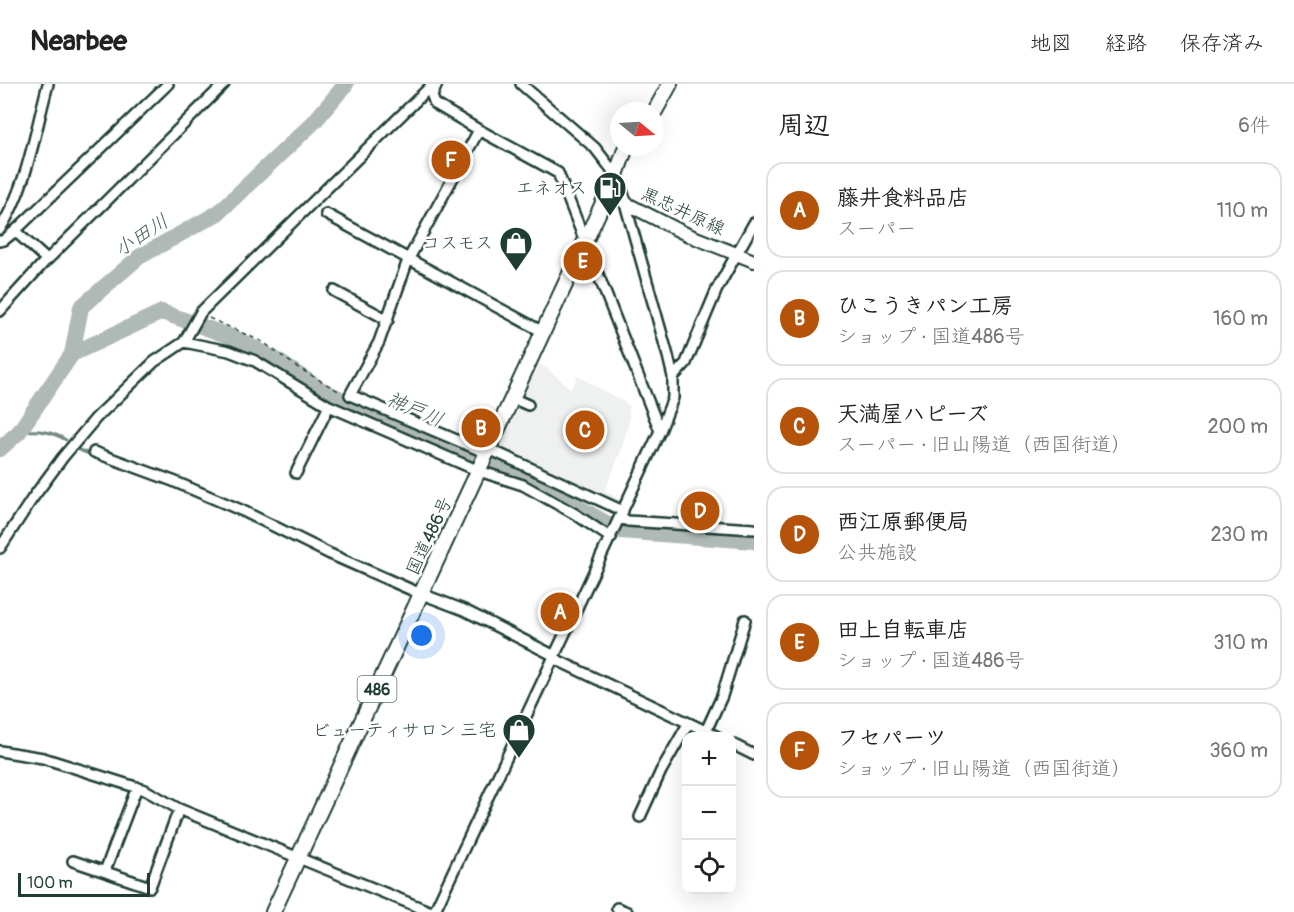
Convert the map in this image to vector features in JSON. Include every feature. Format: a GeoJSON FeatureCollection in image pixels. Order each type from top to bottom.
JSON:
{"type":"FeatureCollection","features":[{"type":"Feature","properties":{"kind":"highway"},"geometry":{"type":"LineString","coordinates":[[651,102],[660,84]]}},
{"type":"Feature","properties":{"kind":"highway"},"geometry":{"type":"LineString","coordinates":[[660,102],[670,84]]}},
{"type":"Feature","properties":{"kind":"highway","name":"国道486号"},"geometry":{"type":"LineString","coordinates":[[273,912],[423,593],[623,156]]}},
{"type":"Feature","properties":{"kind":"highway","name":"国道486号"},"geometry":{"type":"LineString","coordinates":[[616,175],[630,156]]}},
{"type":"Feature","properties":{"kind":"main road","name":"黒忠井原線"},"geometry":{"type":"LineString","coordinates":[[616,175],[625,203],[686,234],[754,261]]}},
{"type":"Feature","properties":{"kind":"street"},"geometry":{"type":"LineString","coordinates":[[0,229],[14,202],[48,84]]}},
{"type":"Feature","properties":{"kind":"street"},"geometry":{"type":"LineString","coordinates":[[0,241],[15,231],[168,84]]}},
{"type":"Feature","properties":{"kind":"street"},"geometry":{"type":"LineString","coordinates":[[0,311],[47,259],[224,84]]}},
{"type":"Feature","properties":{"kind":"street"},"geometry":{"type":"LineString","coordinates":[[435,84],[432,96],[435,104],[558,173],[660,431]]}},
{"type":"Feature","properties":{"kind":"street"},"geometry":{"type":"LineString","coordinates":[[0,548],[38,490],[96,418],[154,362],[186,339],[200,314],[435,84]]}},
{"type":"Feature","properties":{"kind":"street"},"geometry":{"type":"LineString","coordinates":[[522,84],[596,148],[616,175]]}},
{"type":"Feature","properties":{"kind":"street"},"geometry":{"type":"LineString","coordinates":[[479,130],[408,260],[379,342],[350,395],[484,459],[628,521],[754,529]]}},
{"type":"Feature","properties":{"kind":"street"},"geometry":{"type":"LineString","coordinates":[[0,751],[43,758],[137,787],[179,809],[433,912],[621,517],[673,398],[673,377],[625,203]]}},
{"type":"Feature","properties":{"kind":"street"},"geometry":{"type":"LineString","coordinates":[[326,214],[543,332]]}},
{"type":"Feature","properties":{"kind":"street"},"geometry":{"type":"LineString","coordinates":[[673,377],[686,363],[717,289],[754,223]]}},
{"type":"Feature","properties":{"kind":"street"},"geometry":{"type":"LineString","coordinates":[[15,231],[47,259]]}},
{"type":"Feature","properties":{"kind":"street"},"geometry":{"type":"LineString","coordinates":[[334,291],[388,320]]}},
{"type":"Feature","properties":{"kind":"street"},"geometry":{"type":"LineString","coordinates":[[186,339],[255,361],[329,406],[484,459],[523,485],[612,536]]}},
{"type":"Feature","properties":{"kind":"street"},"geometry":{"type":"LineString","coordinates":[[513,398],[528,405]]}},
{"type":"Feature","properties":{"kind":"street"},"geometry":{"type":"LineString","coordinates":[[296,473],[329,406]]}},
{"type":"Feature","properties":{"kind":"street"},"geometry":{"type":"LineString","coordinates":[[94,452],[173,481],[243,511],[330,554],[465,610],[555,658],[706,731],[722,696],[745,620]]}},
{"type":"Feature","properties":{"kind":"street"},"geometry":{"type":"LineString","coordinates":[[640,817],[661,771],[688,724]]}},
{"type":"Feature","properties":{"kind":"street"},"geometry":{"type":"LineString","coordinates":[[736,746],[754,754]]}},
{"type":"Feature","properties":{"kind":"street"},"geometry":{"type":"LineString","coordinates":[[105,871],[137,787]]}},
{"type":"Feature","properties":{"kind":"street"},"geometry":{"type":"LineString","coordinates":[[73,861],[150,887],[179,809]]}},
{"type":"Feature","properties":{"kind":"street"},"geometry":{"type":"LineString","coordinates":[[617,908],[627,912]]}},
{"type":"Feature","properties":{"kind":"path"},"geometry":{"type":"LineString","coordinates":[[200,314],[263,342],[317,380],[350,395]]}},
{"type":"Feature","properties":{"kind":"shaded area"},"geometry":{"type":"Polygon","coordinates":[[[535,362],[548,369],[571,389],[578,376],[629,405],[629,422],[605,491],[625,502],[619,516],[491,455],[535,362]]]}},
{"type":"Feature","properties":{"kind":"waterway","name":"小田川"},"geometry":{"type":"LineString","coordinates":[[0,449],[19,432],[72,354],[81,307],[139,257],[218,213],[314,122],[346,84]]}},
{"type":"Feature","properties":{"kind":"waterway","name":"神戸川"},"geometry":{"type":"LineString","coordinates":[[72,354],[162,312],[237,339],[273,358],[320,389],[384,420],[536,483],[620,531],[754,541]]}},
{"type":"Feature","properties":{"kind":"waterway"},"geometry":{"type":"LineString","coordinates":[[19,432],[44,432],[66,440]]}},
{"type":"Feature","properties":{"kind":"waterway"},"geometry":{"type":"LineString","coordinates":[[79,450],[92,455]]}},
{"type":"Feature","properties":{"kind":"place","name":"フセパーツ"},"geometry":{"type":"Point","coordinates":[451,160]}},
{"type":"Feature","properties":{"kind":"place","name":"エネオス"},"geometry":{"type":"Point","coordinates":[610,217]}},
{"type":"Feature","properties":{"kind":"place","name":"田上自転車店"},"geometry":{"type":"Point","coordinates":[583,261]}},
{"type":"Feature","properties":{"kind":"place","name":"コスモス"},"geometry":{"type":"Point","coordinates":[516,272]}},
{"type":"Feature","properties":{"kind":"place","name":"ひこうきパン工房"},"geometry":{"type":"Point","coordinates":[481,428]}},
{"type":"Feature","properties":{"kind":"place","name":"天満屋ハピーズ"},"geometry":{"type":"Point","coordinates":[585,430]}},
{"type":"Feature","properties":{"kind":"place","name":"西江原郵便局"},"geometry":{"type":"Point","coordinates":[700,511]}},
{"type":"Feature","properties":{"kind":"place","name":"藤井食料品店"},"geometry":{"type":"Point","coordinates":[560,612]}},
{"type":"Feature","properties":{"kind":"place","name":"ビューティサロン 三宅"},"geometry":{"type":"Point","coordinates":[519,759]}}]}
